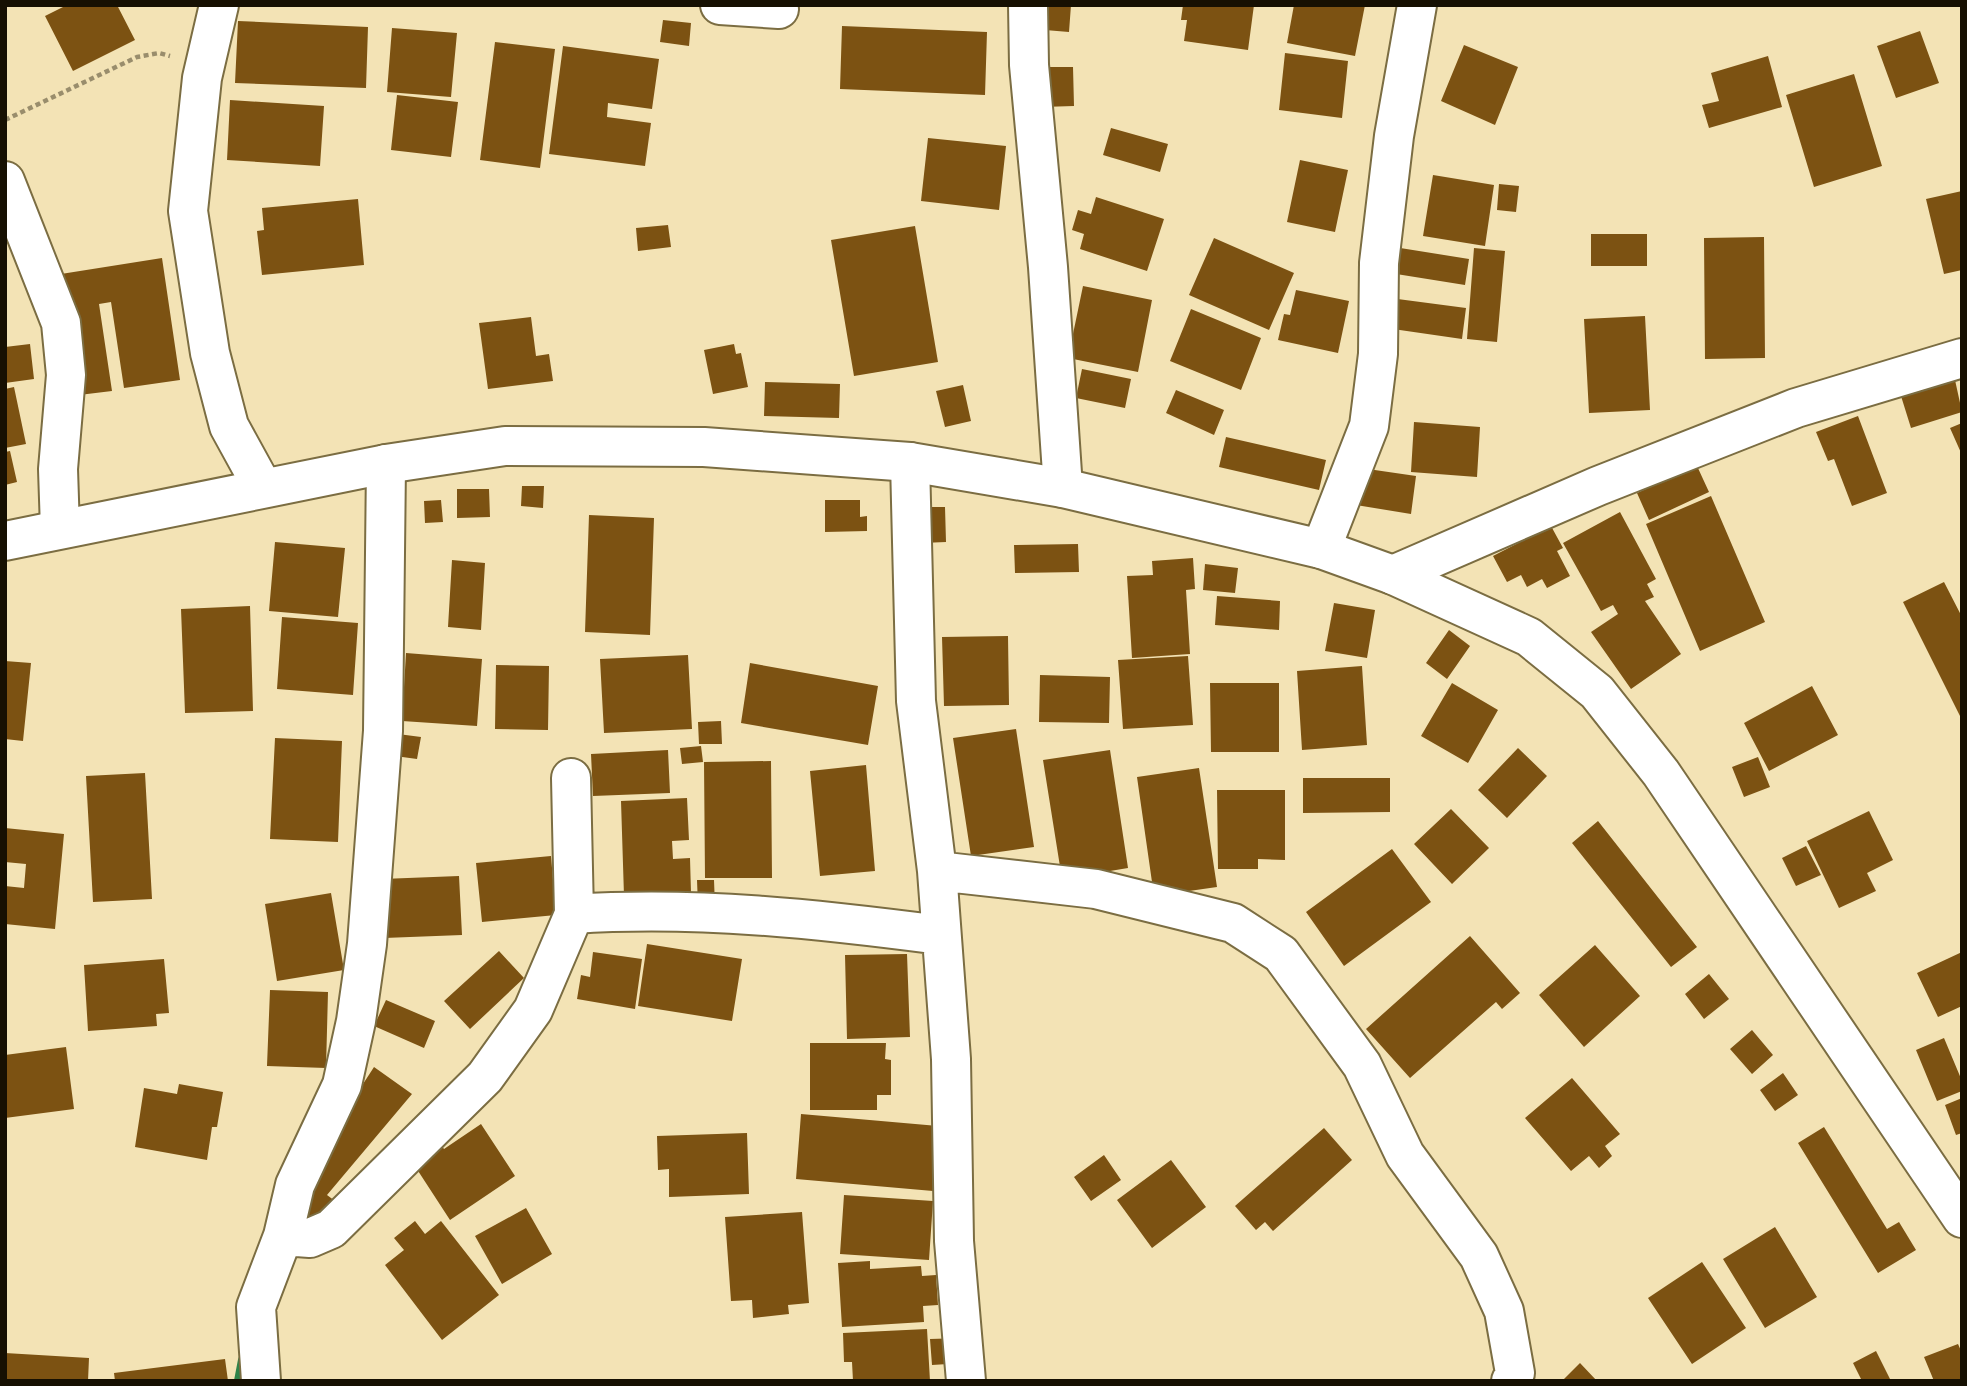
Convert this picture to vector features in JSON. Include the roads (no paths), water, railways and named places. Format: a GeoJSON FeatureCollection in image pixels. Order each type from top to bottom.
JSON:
{"type":"FeatureCollection","features":[{"type":"Feature","properties":{"kind":"street"},"geometry":{"type":"LineString","coordinates":[[219,5],[202,78],[188,211],[210,353],[229,426],[263,488]]}},
{"type":"Feature","properties":{"kind":"street"},"geometry":{"type":"LineString","coordinates":[[720,5],[779,9]]}},
{"type":"Feature","properties":{"kind":"street"},"geometry":{"type":"LineString","coordinates":[[1028,5],[1029,65],[1048,267],[1063,488]]}},
{"type":"Feature","properties":{"kind":"street"},"geometry":{"type":"LineString","coordinates":[[1321,548],[1369,426],[1378,354],[1380,250],[1394,135],[1417,5]]}},
{"type":"Feature","properties":{"kind":"street"},"geometry":{"type":"LineString","coordinates":[[5,181],[61,323],[66,375],[58,469],[60,529]]}},
{"type":"Feature","properties":{"kind":"street"},"geometry":{"type":"LineString","coordinates":[[1394,575],[1598,486],[1796,408],[1962,358]]}},
{"type":"Feature","properties":{"kind":"street"},"geometry":{"type":"LineString","coordinates":[[5,541],[386,464],[505,446],[704,447],[910,462],[1063,488],[1321,548],[1394,575],[1528,637],[1597,692],[1661,773],[1962,1218]]}},
{"type":"Feature","properties":{"kind":"street"},"geometry":{"type":"LineString","coordinates":[[910,462],[916,701],[937,871],[951,1059],[954,1241],[966,1381]]}},
{"type":"Feature","properties":{"kind":"street"},"geometry":{"type":"LineString","coordinates":[[261,1381],[256,1307],[283,1236],[295,1185],[342,1085],[356,1021],[367,944],[383,731],[386,464]]}},
{"type":"Feature","properties":{"kind":"street"},"geometry":{"type":"LineString","coordinates":[[283,1236],[310,1238],[331,1229],[485,1077],[533,1010],[574,914],[571,778]]}},
{"type":"Feature","properties":{"kind":"street"},"geometry":{"type":"LineString","coordinates":[[937,871],[1109,892],[1233,923],[1281,954],[1362,1065],[1405,1156],[1479,1256],[1504,1311],[1515,1373],[1511,1381]]}},
{"type":"Feature","properties":{"kind":"street"},"geometry":{"type":"LineString","coordinates":[[574,914],[653,909],[823,920],[940,935]]}},
{"type":"Feature","properties":{"kind":"waterway"},"geometry":{"type":"LineString","coordinates":[[239,1381],[243,1360]]}}]}
